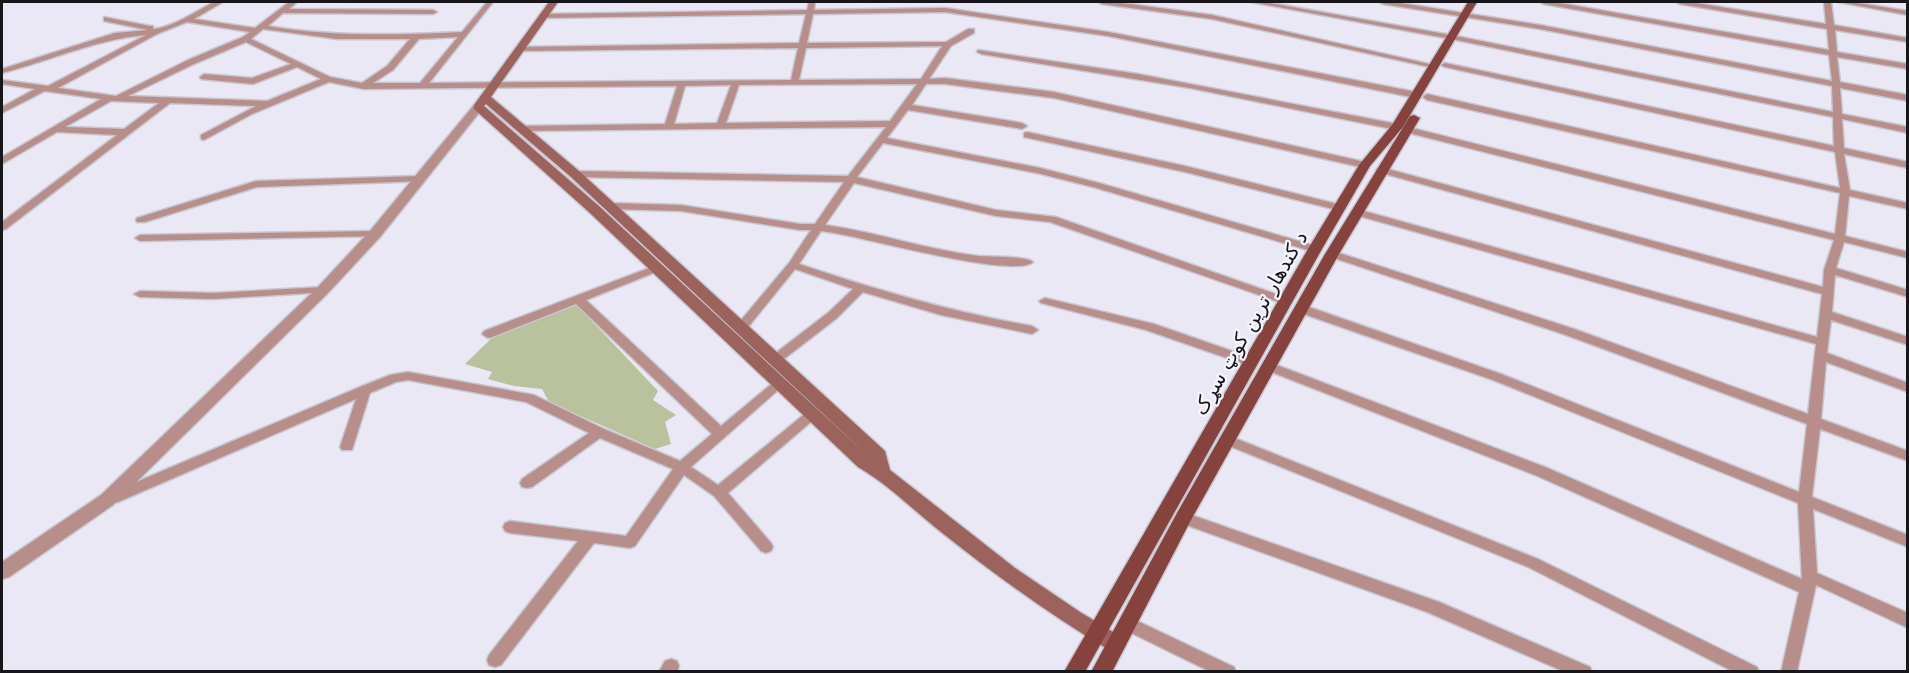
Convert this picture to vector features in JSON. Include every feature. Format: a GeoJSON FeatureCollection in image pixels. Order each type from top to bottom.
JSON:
{"type":"FeatureCollection","features":[{"type":"Feature","properties":{"kind":"main road"},"geometry":{"type":"LineString","coordinates":[[482,103],[553,2]]}},
{"type":"Feature","properties":{"kind":"main road","name":"د کندهار ترين کوټ سړک"},"geometry":{"type":"LineString","coordinates":[[1101,672],[1183,518],[1251,362],[1315,249],[1394,154],[1402,129],[1470,11],[1482,2]]}},
{"type":"Feature","properties":{"kind":"main road"},"geometry":{"type":"LineString","coordinates":[[482,103],[521,128],[575,174],[776,359],[879,455],[881,471]]}},
{"type":"Feature","properties":{"kind":"main road"},"geometry":{"type":"LineString","coordinates":[[482,103],[864,463],[881,471],[947,527],[1095,632],[1116,644]]}},
{"type":"Feature","properties":{"kind":"main road","name":"د کندهار ترين کوټ سړک"},"geometry":{"type":"LineString","coordinates":[[1074,672],[1095,632],[1210,453],[1227,440],[1270,367],[1332,254],[1365,165],[1402,129]]}},
{"type":"Feature","properties":{"kind":"main road"},"geometry":{"type":"LineString","coordinates":[[1365,165],[1381,170]]}},
{"type":"Feature","properties":{"kind":"street"},"geometry":{"type":"LineString","coordinates":[[2,110],[219,2]]}},
{"type":"Feature","properties":{"kind":"street"},"geometry":{"type":"LineString","coordinates":[[2,161],[113,98],[246,39],[293,2]]}},
{"type":"Feature","properties":{"kind":"street"},"geometry":{"type":"LineString","coordinates":[[422,86],[490,2]]}},
{"type":"Feature","properties":{"kind":"street"},"geometry":{"type":"LineString","coordinates":[[795,81],[812,2]]}},
{"type":"Feature","properties":{"kind":"street"},"geometry":{"type":"LineString","coordinates":[[1102,2],[1212,17],[1908,165]]}},
{"type":"Feature","properties":{"kind":"street"},"geometry":{"type":"LineString","coordinates":[[1255,2],[1456,38],[1908,130]]}},
{"type":"Feature","properties":{"kind":"street"},"geometry":{"type":"LineString","coordinates":[[1383,2],[1470,11],[1908,98]]}},
{"type":"Feature","properties":{"kind":"street"},"geometry":{"type":"LineString","coordinates":[[1544,2],[1908,67]]}},
{"type":"Feature","properties":{"kind":"street"},"geometry":{"type":"LineString","coordinates":[[1680,2],[1908,40]]}},
{"type":"Feature","properties":{"kind":"street"},"geometry":{"type":"LineString","coordinates":[[1793,670],[1809,582],[1805,500],[1813,420],[1830,270],[1840,237],[1845,190],[1839,150],[1839,116],[1828,2]]}},
{"type":"Feature","properties":{"kind":"street"},"geometry":{"type":"LineString","coordinates":[[1842,2],[1908,13]]}},
{"type":"Feature","properties":{"kind":"street"},"geometry":{"type":"LineString","coordinates":[[543,16],[945,10],[984,15],[1108,34],[1421,96],[1908,206]]}},
{"type":"Feature","properties":{"kind":"street"},"geometry":{"type":"LineString","coordinates":[[282,11],[433,12]]}},
{"type":"Feature","properties":{"kind":"street"},"geometry":{"type":"LineString","coordinates":[[107,19],[160,31]]}},
{"type":"Feature","properties":{"kind":"street"},"geometry":{"type":"LineString","coordinates":[[186,20],[323,36],[416,37],[463,34]]}},
{"type":"Feature","properties":{"kind":"street"},"geometry":{"type":"LineString","coordinates":[[2,71],[118,35],[160,31]]}},
{"type":"Feature","properties":{"kind":"street"},"geometry":{"type":"LineString","coordinates":[[741,328],[793,266],[851,179],[906,107],[948,44],[971,31]]}},
{"type":"Feature","properties":{"kind":"street"},"geometry":{"type":"LineString","coordinates":[[364,86],[390,68],[416,37]]}},
{"type":"Feature","properties":{"kind":"street"},"geometry":{"type":"LineString","coordinates":[[246,39],[328,79],[364,86],[924,80],[1054,95],[1365,165]]}},
{"type":"Feature","properties":{"kind":"street"},"geometry":{"type":"LineString","coordinates":[[520,49],[948,44]]}},
{"type":"Feature","properties":{"kind":"street"},"geometry":{"type":"LineString","coordinates":[[981,52],[1080,65],[1216,90],[1402,129],[1908,255]]}},
{"type":"Feature","properties":{"kind":"street"},"geometry":{"type":"LineString","coordinates":[[204,77],[253,81],[298,64]]}},
{"type":"Feature","properties":{"kind":"street"},"geometry":{"type":"LineString","coordinates":[[204,137],[267,104],[328,79]]}},
{"type":"Feature","properties":{"kind":"street"},"geometry":{"type":"LineString","coordinates":[[2,82],[113,98],[267,104]]}},
{"type":"Feature","properties":{"kind":"street"},"geometry":{"type":"LineString","coordinates":[[720,126],[736,82]]}},
{"type":"Feature","properties":{"kind":"street"},"geometry":{"type":"LineString","coordinates":[[668,126],[682,83]]}},
{"type":"Feature","properties":{"kind":"street"},"geometry":{"type":"LineString","coordinates":[[2,227],[167,101]]}},
{"type":"Feature","properties":{"kind":"street"},"geometry":{"type":"LineString","coordinates":[[2,572],[107,500],[323,290],[375,234],[482,103]]}},
{"type":"Feature","properties":{"kind":"street"},"geometry":{"type":"LineString","coordinates":[[906,107],[1024,130],[1349,210],[1821,348],[1908,388]]}},
{"type":"Feature","properties":{"kind":"street"},"geometry":{"type":"LineString","coordinates":[[521,128],[893,124]]}},
{"type":"Feature","properties":{"kind":"street"},"geometry":{"type":"LineString","coordinates":[[57,130],[124,132]]}},
{"type":"Feature","properties":{"kind":"street"},"geometry":{"type":"LineString","coordinates":[[882,140],[1014,165],[1096,185],[1315,249]]}},
{"type":"Feature","properties":{"kind":"street"},"geometry":{"type":"LineString","coordinates":[[1381,170],[1828,292]]}},
{"type":"Feature","properties":{"kind":"street"},"geometry":{"type":"LineString","coordinates":[[575,174],[851,179],[996,213],[1052,219],[1286,301]]}},
{"type":"Feature","properties":{"kind":"street"},"geometry":{"type":"LineString","coordinates":[[141,220],[256,184],[420,179]]}},
{"type":"Feature","properties":{"kind":"street"},"geometry":{"type":"LineString","coordinates":[[610,206],[681,208],[800,227],[820,225],[908,246],[991,262],[1028,262]]}},
{"type":"Feature","properties":{"kind":"street"},"geometry":{"type":"LineString","coordinates":[[140,238],[375,234]]}},
{"type":"Feature","properties":{"kind":"street"},"geometry":{"type":"LineString","coordinates":[[1332,254],[1569,332],[1908,456]]}},
{"type":"Feature","properties":{"kind":"street"},"geometry":{"type":"LineString","coordinates":[[793,266],[860,289],[979,322],[1032,330]]}},
{"type":"Feature","properties":{"kind":"street"},"geometry":{"type":"LineString","coordinates":[[488,334],[657,268]]}},
{"type":"Feature","properties":{"kind":"street"},"geometry":{"type":"LineString","coordinates":[[1830,270],[1908,294]]}},
{"type":"Feature","properties":{"kind":"street"},"geometry":{"type":"LineString","coordinates":[[776,359],[833,315],[860,289]]}},
{"type":"Feature","properties":{"kind":"street"},"geometry":{"type":"LineString","coordinates":[[140,294],[213,296],[323,290]]}},
{"type":"Feature","properties":{"kind":"street"},"geometry":{"type":"LineString","coordinates":[[578,299],[721,434]]}},
{"type":"Feature","properties":{"kind":"street"},"geometry":{"type":"LineString","coordinates":[[1045,301],[1150,327],[1251,362]]}},
{"type":"Feature","properties":{"kind":"street"},"geometry":{"type":"LineString","coordinates":[[1302,309],[1497,377],[1908,541]]}},
{"type":"Feature","properties":{"kind":"street"},"geometry":{"type":"LineString","coordinates":[[1825,314],[1908,341]]}},
{"type":"Feature","properties":{"kind":"street"},"geometry":{"type":"LineString","coordinates":[[1270,367],[1540,471],[1908,621]]}},
{"type":"Feature","properties":{"kind":"street"},"geometry":{"type":"LineString","coordinates":[[107,500],[394,378],[408,376],[479,387],[529,398],[599,432],[682,467],[719,492],[766,547]]}},
{"type":"Feature","properties":{"kind":"street"},"geometry":{"type":"LineString","coordinates":[[510,527],[630,542],[682,467],[779,384]]}},
{"type":"Feature","properties":{"kind":"street"},"geometry":{"type":"LineString","coordinates":[[347,447],[365,390]]}},
{"type":"Feature","properties":{"kind":"street"},"geometry":{"type":"LineString","coordinates":[[719,492],[812,415]]}},
{"type":"Feature","properties":{"kind":"street"},"geometry":{"type":"LineString","coordinates":[[527,483],[599,432]]}},
{"type":"Feature","properties":{"kind":"street"},"geometry":{"type":"LineString","coordinates":[[1227,440],[1533,563],[1751,672]]}},
{"type":"Feature","properties":{"kind":"street"},"geometry":{"type":"LineString","coordinates":[[1183,518],[1433,607],[1584,672]]}},
{"type":"Feature","properties":{"kind":"street"},"geometry":{"type":"LineString","coordinates":[[495,660],[591,536]]}},
{"type":"Feature","properties":{"kind":"street"},"geometry":{"type":"LineString","coordinates":[[1127,623],[1228,672]]}},
{"type":"Feature","properties":{"kind":"green space"},"geometry":{"type":"Polygon","coordinates":[[[575,303],[658,391],[653,400],[676,415],[665,422],[671,444],[655,449],[549,402],[542,389],[514,386],[488,379],[492,372],[465,364],[497,333],[575,303]]]}}]}
